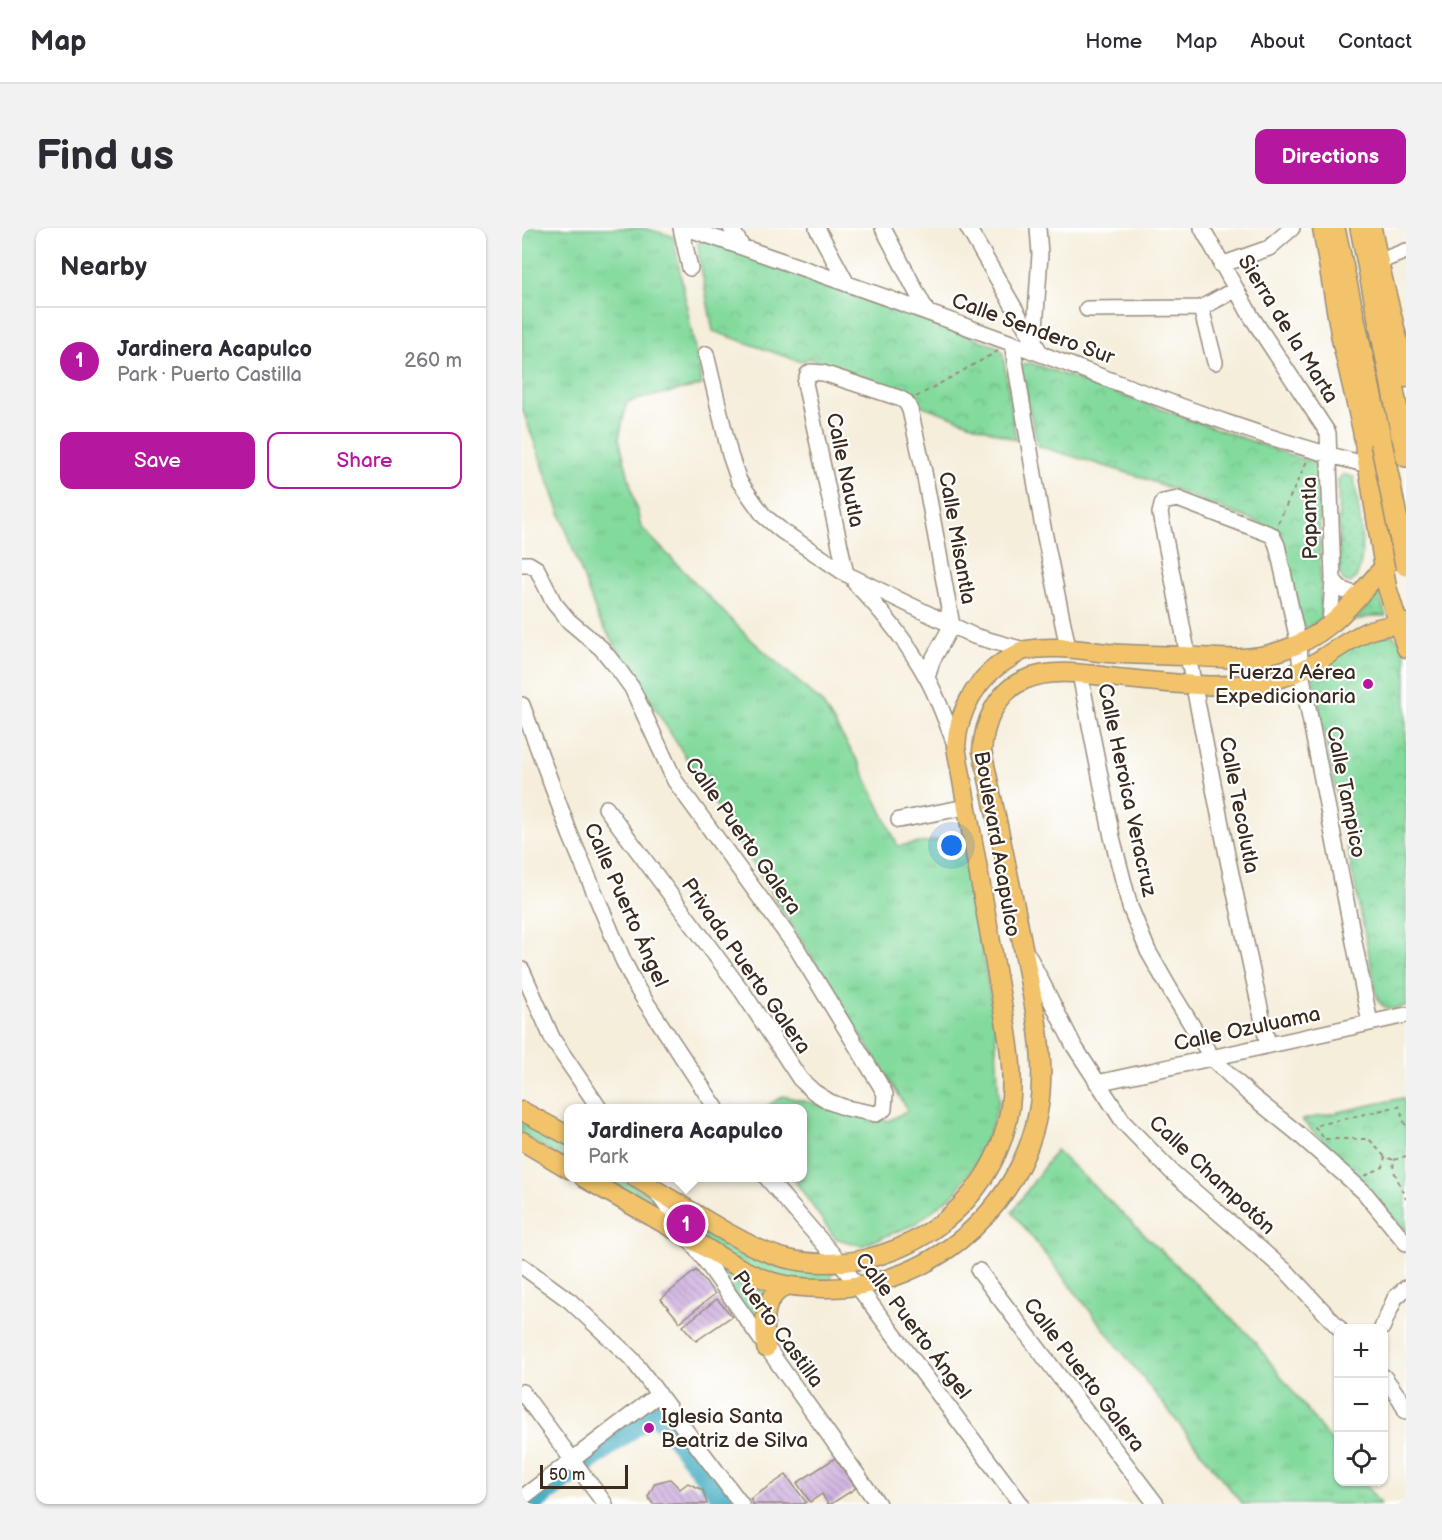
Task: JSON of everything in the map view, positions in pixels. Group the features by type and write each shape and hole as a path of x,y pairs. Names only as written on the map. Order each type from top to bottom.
{"highway":[{"path":"1334,228 1405,552"},
{"path":"1360,228 1406,456"}],"main road":[{"path":"1322,228 1375,503 1389,600 1403,624 1406,648"},
{"path":"1372,228 1378,262 1404,355 1406,378"},
{"path":"1363,592 1371,559 1364,500 1369,472"},
{"path":"1375,503 1391,511 1406,514"},
{"name":"Boulevard Acapulco","path":"840,1264 872,1259 917,1241 946,1221 980,1183 989,1169 1001,1141 1010,1109 1012,1084 1010,1052 956,747 957,730 965,709 986,676 1005,660 1024,650 1068,648 1126,655 1239,660 1260,657 1299,645 1330,625 1344,613 1385,567 1405,552"},
{"name":"Boulevard Acapulco","path":"857,1287 888,1279 926,1263 967,1234 995,1205 1018,1173 1037,1121 1041,1082 1036,1016 982,751 986,723 1004,693 1023,680 1056,673 1195,684 1257,683 1301,672 1368,631 1403,624"},
{"path":"965,709 997,702"},
{"path":"522,1111 564,1133"},
{"path":"549,1125 529,1146 564,1166"},
{"path":"591,1182 743,1269 771,1282 786,1286 857,1287"},
{"path":"650,1183 681,1207 767,1253 799,1261 840,1264"},
{"path":"766,1348 766,1306 772,1295 786,1286"}],"street":[{"name":"Calle Sendero Sur","path":"683,228 1012,343 1037,349 1225,422 1330,456 1369,472"},
{"path":"683,228 690,268"},
{"path":"731,228 742,247"},
{"path":"817,228 847,284"},
{"path":"883,228 927,312"},
{"path":"968,228 1037,349"},
{"path":"1037,349 1040,254 1038,228"},
{"name":"Sierra de la Marta","path":"1202,228 1251,315 1328,433 1330,456"},
{"path":"1221,265 1269,248 1292,228"},
{"path":"1378,262 1406,251"},
{"path":"1087,309 1201,308 1236,290"},
{"path":"1201,308 1215,362"},
{"path":"1012,343 1042,522 1068,648"},
{"path":"706,354 730,455 740,481 764,516 782,531 846,574 974,636 1024,650"},
{"name":"Calle Nautla","path":"846,574 805,383 808,374 823,373 906,402"},
{"name":"Calle Misantla","path":"906,402 910,410 924,472 951,625 932,661 927,678"},
{"name":"Papantla","path":"1330,456 1333,579 1330,625"},
{"name":"Calle Tecolutla","path":"1268,1045 1228,860 1195,684 1186,656 1160,513 1163,502 1178,499 1272,535"},
{"name":"Calle Tampico","path":"1272,535 1280,558 1299,645 1301,672 1370,1023"},
{"name":"Calle Puerto Galera","path":"524,564 537,569 554,603 569,621 601,648 632,688 675,781 796,947 879,1083 885,1094 885,1103 884,1109 876,1114"},
{"path":"846,574 882,612 927,678 940,704 956,747"},
{"name":"Papantla","path":"1333,579 1348,593 1363,592"},
{"name":"Calle Heroica Veracruz","path":"1080,674 1112,837 1130,907 1148,951 1212,1058 1248,1093 1304,1138 1364,1192 1406,1243"},
{"path":"940,704 954,710 965,709"},
{"name":"Calle Puerto Ángel","path":"522,705 570,834 623,960 638,990 713,1104"},
{"path":"898,820 966,807"},
{"name":"Privada Puerto Galera","path":"606,808 742,991 800,1079 830,1102 853,1110 876,1114"},
{"name":"Calle Champotón","path":"1023,945 1074,1046 1125,1123 1172,1172 1289,1274 1334,1324"},
{"path":"522,970 553,1040 596,1104"},
{"name":"Calle Ozuluama","path":"1097,1083 1406,1015"},
{"name":"Calle Puerto Ángel","path":"770,1182 840,1264 1021,1504"},
{"name":"Puerto Castilla","path":"650,1183 878,1504"},
{"path":"522,1266 562,1295 602,1329 632,1359 741,1504"},
{"name":"Calle Puerto Galera","path":"979,1271 1156,1504"},
{"path":"1384,1324 1395,1298 1406,1288"},
{"path":"1384,1378 1404,1405"},
{"path":"522,1392 604,1504"},
{"path":"522,1498 578,1468 659,1394"}],"path":[{"path":"906,402 1012,343"},
{"path":"1272,535 1312,450"},
{"path":"1406,1127 1399,1106 1314,1126 1325,1139 1369,1139 1385,1157 1395,1160 1406,1156"},
{"path":"1360,1179 1383,1167 1385,1157"},
{"path":"1395,1160 1393,1169 1406,1199"}],"green space":[{"path":"522,228 644,228 673,236 702,385 627,402 619,438 641,527 746,635 822,703 859,763 898,846 961,837 995,1022 999,1103 983,1152 955,1193 915,1224 862,1246 835,1238 796,1182 807,1182 807,1104 770,1104 783,1096 889,1121 908,1110 598,618 522,408"},
{"path":"704,239 999,347 1003,354 1016,440 917,404 910,394 809,358 801,362 713,331 699,257 698,243"},
{"path":"1031,363 1319,465 1321,620 1308,628 1302,626 1280,531 1141,477 1038,446 1020,370 1024,364"},
{"path":"1343,474 1354,477 1360,517 1362,550 1360,565 1357,576 1350,583 1344,581 1340,574 1338,480"},
{"path":"1379,594 1386,616 1373,616 1354,621"},
{"path":"1371,632 1385,633 1399,640 1406,659 1406,1006 1394,1009 1387,1008 1378,1000 1313,677 1314,671"},
{"path":"1403,1098 1406,1108 1406,1231 1302,1120"},
{"path":"522,1119 564,1144 564,1159 522,1135"},
{"path":"1056,1150 1250,1336 1334,1445 1334,1486 1366,1486 1381,1504 1242,1504 1012,1212"},
{"path":"602,1182 627,1182 743,1250 778,1266 798,1270 832,1271 831,1283 786,1282 755,1326 692,1235"}],"building":[{"path":"696,1270 715,1294 680,1322 661,1299"},
{"path":"717,1299 732,1316 696,1341 683,1326"},
{"path":"835,1458 856,1488 831,1504 828,1504 822,1494 810,1502 797,1483"},
{"path":"786,1475 806,1502 803,1504 753,1504 750,1499"},
{"path":"670,1479 680,1489 688,1483 703,1490 707,1504 653,1504 648,1497 655,1483"}],"waterway":[{"path":"531,1504 655,1411 727,1504"}],"place":[{"name":"Fuerza Aérea Expedicionaria","path":"1368,684"},
{"name":"Jardinera Acapulco","path":"686,1224"},
{"name":"Iglesia Santa Beatriz de Silva","path":"649,1428"}]}
